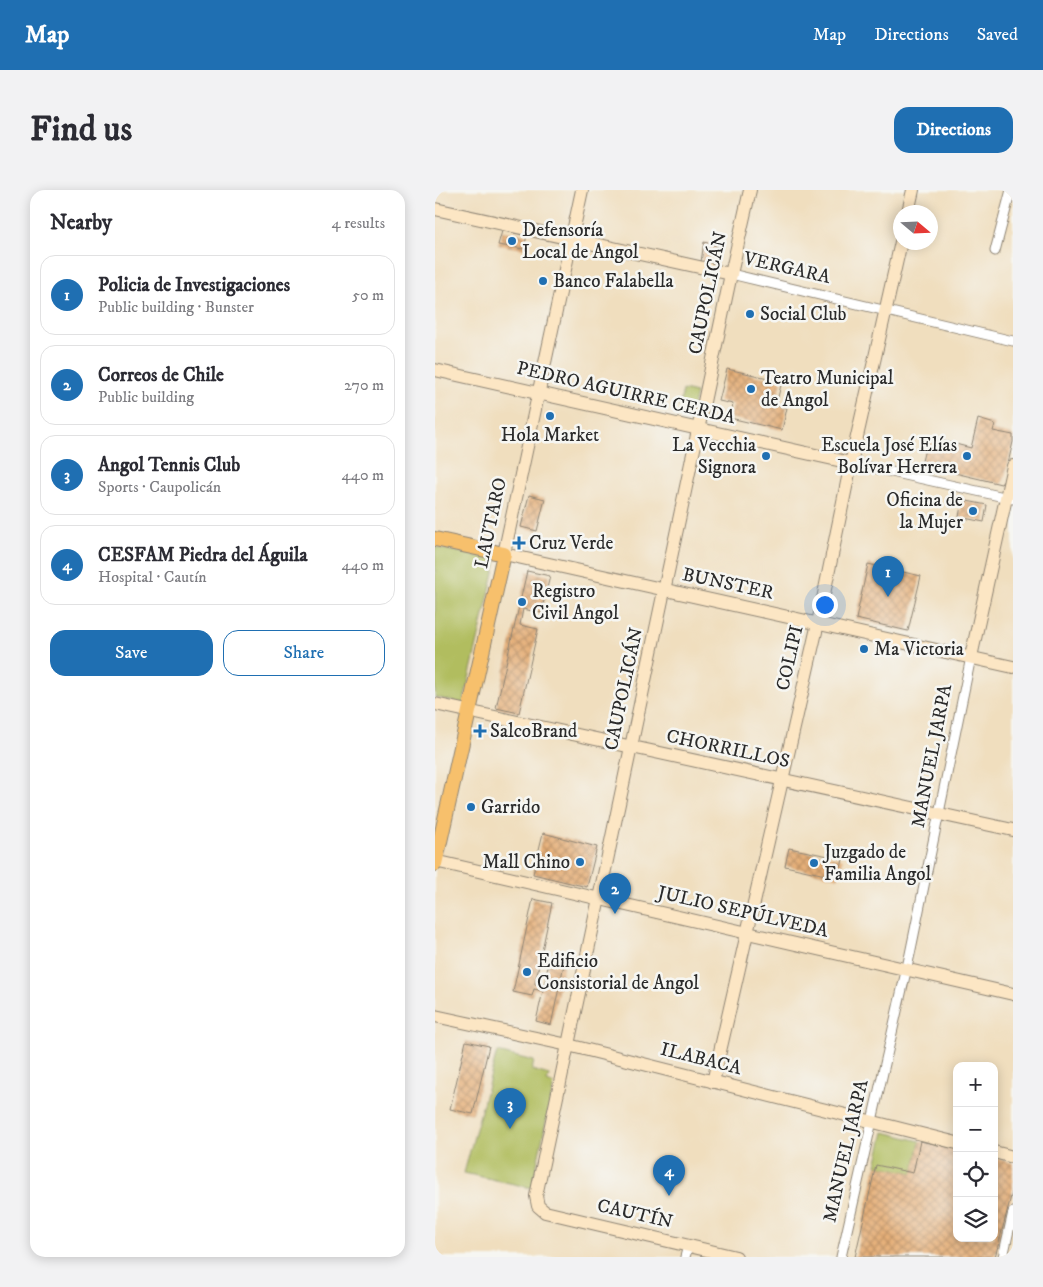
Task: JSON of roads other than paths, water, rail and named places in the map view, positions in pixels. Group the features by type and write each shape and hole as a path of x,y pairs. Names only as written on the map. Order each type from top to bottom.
{"main road":[{"name":"LAUTARO","path":"435,862 504,554 582,190"},
{"name":"CAUPOLICÁN","path":"536,1196 750,190"},
{"path":"910,205 913,190"},
{"name":"VERGARA","path":"435,209 731,274"},
{"name":"COLIPI","path":"713,1082 818,622 851,463 899,250"},
{"name":"PEDRO AGUIRRE CERDA","path":"435,370 851,463"},
{"name":"MANUEL JARPA","path":"971,657 1009,499 1013,466"},
{"name":"BUNSTER","path":"435,539 818,622 1013,667"},
{"name":"CHORRILLOS","path":"435,704 1013,830"},
{"name":"JULIO SEPÚLVEDA","path":"435,862 1013,994"},
{"name":"ILABACA","path":"435,1016 567,1045 953,1141"},
{"path":"998,1153 1013,1157"},
{"name":"CAUTÍN","path":"536,1196 538,1206 545,1212 687,1251 736,1257"}],"street":[{"path":"995,251 1011,190"},
{"name":"VERGARA","path":"731,274 1013,341"},
{"name":"PEDRO AGUIRRE CERDA","path":"851,463 1009,499"},
{"name":"MANUEL JARPA","path":"841,1257 907,970 971,657"},
{"path":"1003,1257 1013,1212"}],"place":[{"name":"Defensoría Local de Angol","path":"512,241"},
{"name":"Banco Falabella","path":"543,281"},
{"name":"Social Club","path":"750,314"},
{"name":"Teatro Municipal de Angol","path":"751,389"},
{"name":"Hola Market","path":"550,416"},
{"name":"La Vecchia Signora","path":"766,456"},
{"name":"Escuela José Elías Bolívar Herrera","path":"967,456"},
{"name":"Oficina de la Mujer","path":"973,511"},
{"name":"Cruz Verde","path":"519,543"},
{"name":"Policia de Investigaciones","path":"888,597"},
{"name":"Registro Civil Angol","path":"522,602"},
{"name":"Ma Victoria","path":"864,649"},
{"name":"SalcoBrand","path":"480,731"},
{"name":"Garrido","path":"471,807"},
{"name":"Mall Chino","path":"580,862"},
{"name":"Juzgado de Familia Angol","path":"814,863"},
{"name":"Correos de Chile","path":"615,914"},
{"name":"Edificio Consistorial de Angol","path":"527,972"},
{"name":"Angol Tennis Club","path":"510,1129"},
{"name":"CESFAM Piedra del Águila","path":"669,1196"}]}
